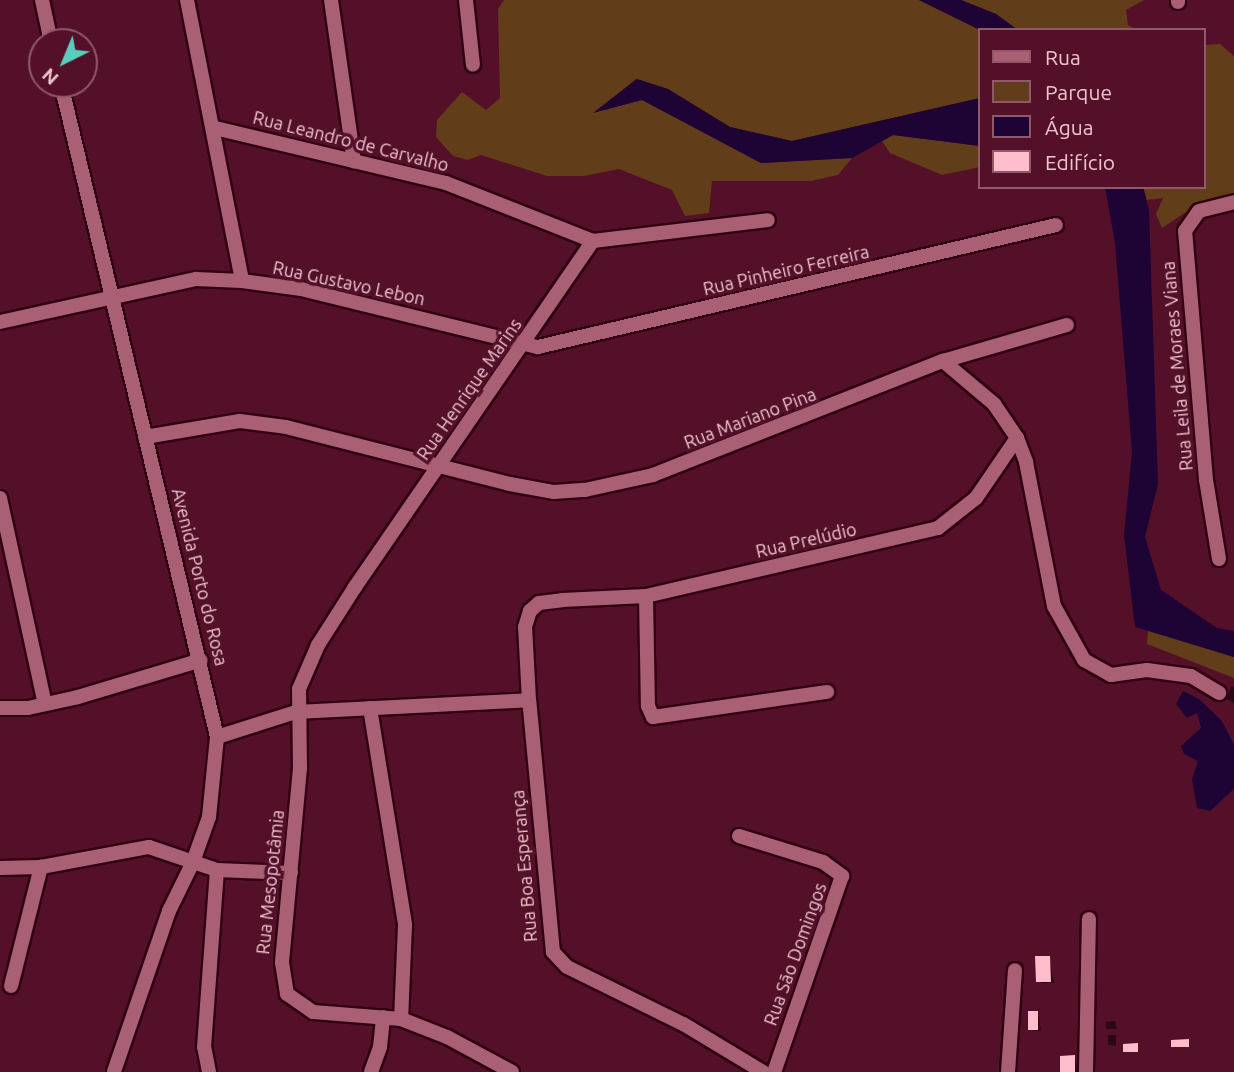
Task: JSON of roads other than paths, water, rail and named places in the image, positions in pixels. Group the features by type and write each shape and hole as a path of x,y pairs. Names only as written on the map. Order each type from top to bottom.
{"street":[{"path":"42,0 48,28"},
{"path":"187,0 215,128 242,281"},
{"path":"331,0 354,161"},
{"path":"466,0 474,65"},
{"name":"Avenida Porto do Rosa","path":"64,98 108,295 201,660 217,737 214,790 194,862 169,911 114,1072"},
{"name":"Rua Leandro de Carvalho","path":"215,128 446,183 593,241"},
{"name":"Rua Leila de Moraes Viana","path":"1219,559 1206,480 1185,231 1199,211 1234,202"},
{"path":"593,241 768,220"},
{"name":"Rua Pinheiro Ferreira","path":"524,344 553,345 1056,225"},
{"name":"Rua Henrique Marins","path":"296,712 304,672 317,645 593,241"},
{"name":"Rua Gustavo Lebon","path":"0,323 108,295 196,279 242,281 301,289 524,344"},
{"name":"Rua Mariano Pina","path":"145,437 240,421 286,427 554,492 618,485 692,461 943,361 1067,325"},
{"path":"943,361 994,404 1017,438 1027,461 1054,606 1084,660 1111,675 1147,670 1192,676 1219,693"},
{"name":"Rua Prelúdio","path":"562,600 646,596 938,528 976,498 1017,438"},
{"path":"0,498 46,704"},
{"path":"646,596 648,706 653,717 827,692"},
{"name":"Rua Boa Esperança","path":"562,600 539,603 528,617 529,700 548,923 556,958 694,1030 764,1072"},
{"path":"0,708 46,704 201,660"},
{"path":"217,737 296,712 529,700"},
{"path":"370,708 405,925 401,1019"},
{"name":"Rua Mesopotâmia","path":"296,712 300,768 282,962 287,994 313,1012 401,1019 447,1037 512,1072"},
{"name":"Rua São Domingos","path":"739,836 823,862 842,876 774,1072"},
{"path":"0,868 41,867 149,847 217,870 291,873"},
{"path":"11,986 41,867"},
{"path":"209,1072 204,1046 217,870"},
{"path":"1086,1072 1089,919"},
{"path":"1008,1072 1015,970"},
{"path":"370,1072 380,1047 383,1017"}],"water":[{"path":"919,0 961,0 996,14 1015,28 978,29"},
{"path":"637,79 668,89 730,127 792,141 978,98 978,146 893,135 852,158 761,163 642,100 593,113"},
{"path":"1105,189 1144,189 1149,210 1158,484 1145,537 1161,590 1217,628 1234,631 1234,657 1135,627 1124,535 1132,452 1115,243"},
{"path":"1183,691 1199,699 1222,721 1234,745 1234,789 1210,811 1197,808 1192,779 1198,761 1184,754 1181,746 1201,728 1197,713 1187,718 1176,704"}]}
